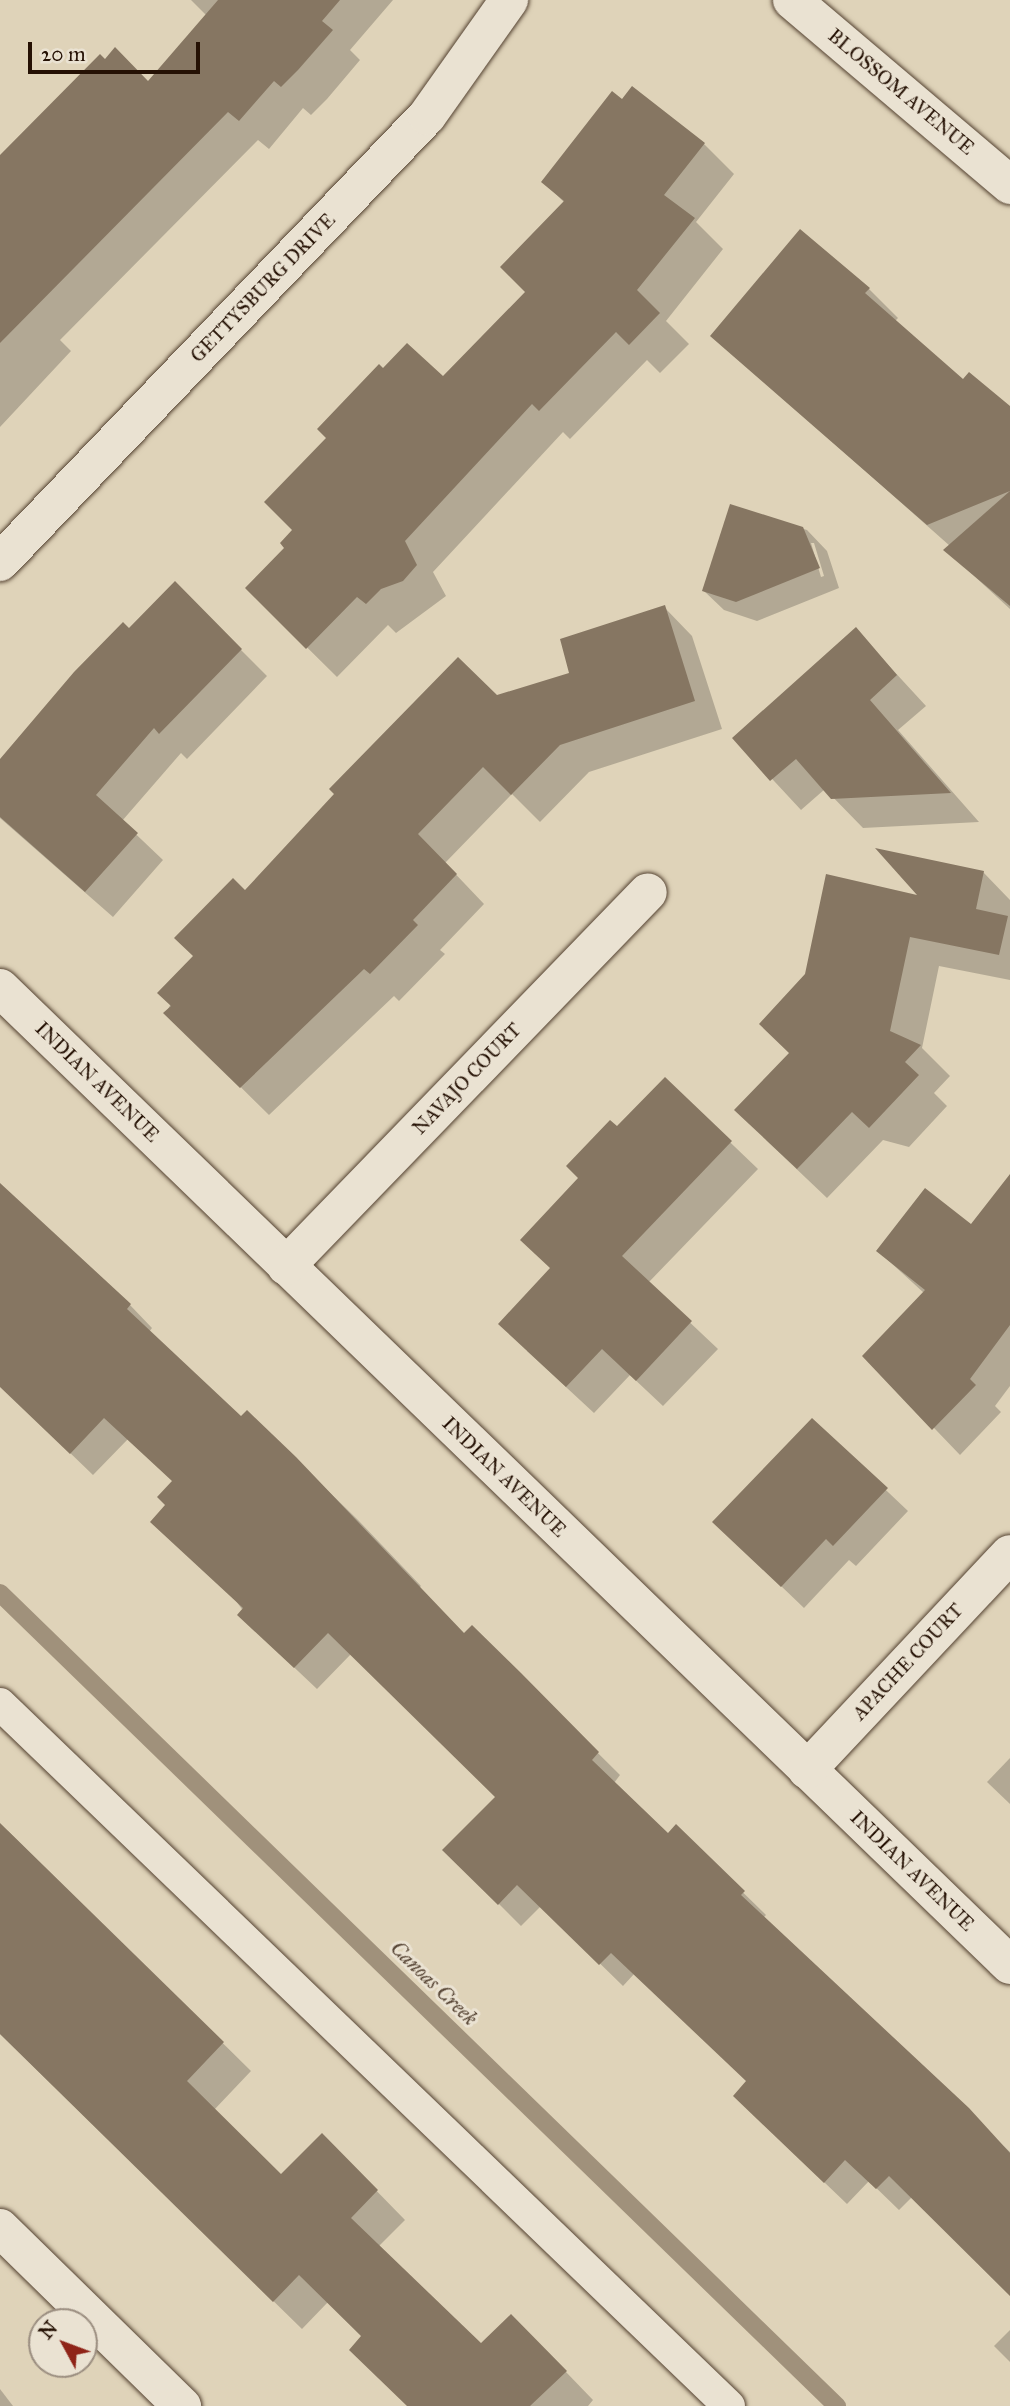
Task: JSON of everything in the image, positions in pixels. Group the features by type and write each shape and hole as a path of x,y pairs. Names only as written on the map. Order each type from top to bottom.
{"street":[{"name":"GETTYSBURG DRIVE","path":"0,562 427,116 509,0"},
{"name":"BLOSSOM AVENUE","path":"792,0 1010,184"},
{"name":"NAVAJO COURT","path":"286,1266 649,892"},
{"name":"INDIAN AVENUE","path":"0,988 1010,1965"},
{"name":"APACHE COURT","path":"807,1770 1010,1554"},
{"path":"0,2228 182,2406"}],"lane":[{"path":"0,1704 729,2406"}],"building":[{"path":"218,0 340,0 322,21 333,30 298,70 281,87 274,81 239,121 228,112 0,343 0,155 100,54 105,59 115,47 148,81"},
{"path":"632,86 705,143 664,195 695,218 637,290 660,313 629,345 616,332 539,411 532,404 405,541 417,565 403,581 381,589 366,604 357,597 306,649 245,588 284,548 280,543 292,530 264,502 326,438 317,429 379,364 383,368 407,343 443,376 525,292 500,267 564,201 541,182 612,91 622,99"},
{"path":"800,229 870,288 865,293 963,379 969,372 1010,406 1010,491 927,525 710,336"},
{"path":"1010,491 1010,606 943,550"},
{"path":"730,504 803,527 820,568 736,602 702,591"},
{"path":"175,581 242,649 159,734 154,728 96,795 138,833 85,892 0,817 0,759 74,672 123,622 129,628"},
{"path":"665,605 695,701 560,745 511,795 483,767 418,834 457,874 413,920 418,925 370,974 364,969 240,1088 163,1013 171,1006 157,993 193,956 174,938 233,878 245,890 334,794 329,789 458,657 497,695 569,673 560,639"},
{"path":"856,627 897,675 870,700 951,793 831,799 796,759 770,781 732,738"},
{"path":"875,848 984,871 976,909 1008,916 999,955 910,937 890,1031 921,1045 905,1062 919,1075 869,1128 852,1112 797,1169 734,1110 789,1053 759,1024 805,974 826,874 917,895"},
{"path":"665,1077 732,1141 622,1256 692,1321 636,1381 602,1349 566,1387 498,1324 550,1268 520,1240 578,1178 566,1166 610,1120 617,1126"},
{"path":"1010,1174 1010,1325 970,1379 976,1385 932,1430 862,1356 925,1290 876,1251 925,1188 971,1224"},
{"path":"0,1183 131,1304 127,1309 241,1416 247,1410 296,1457 464,1633 472,1625 599,1752 592,1760 668,1833 676,1824 745,1891 741,1895 969,2108 1010,2153 1010,2296 889,2176 876,2189 845,2160 824,2183 733,2096 746,2081 611,1953 599,1965 517,1885 498,1905 442,1850 495,1797 328,1633 294,1668 237,1615 243,1608 150,1522 165,1505 157,1497 172,1481 104,1418 70,1454 0,1387"},
{"path":"812,1418 888,1488 833,1546 826,1539 781,1587 712,1522"},
{"path":"0,1823 224,2042 187,2081 281,2174 322,2133 378,2190 351,2218 481,2343 511,2314 567,2371 530,2406 407,2406 349,2350 361,2336 299,2275 273,2302 0,2034"}],"waterway":[{"name":"Canoas Creek","path":"0,1593 837,2406"}]}
